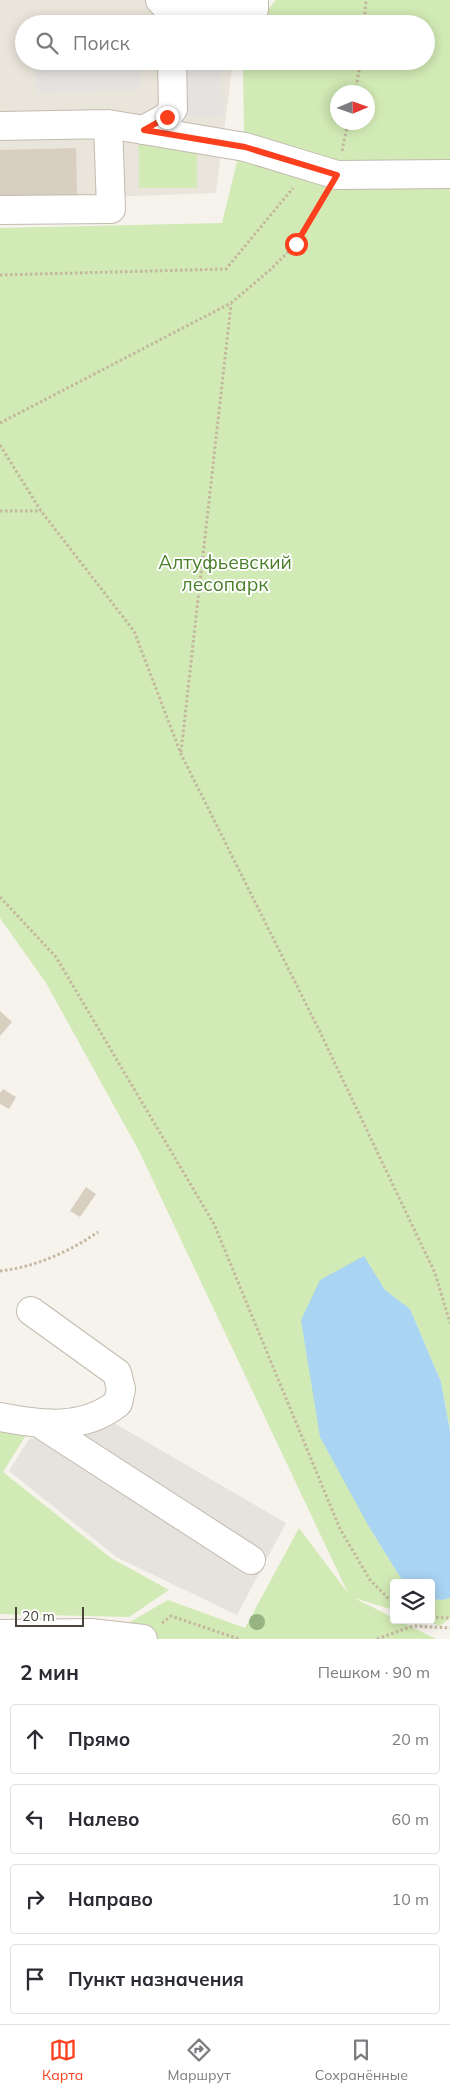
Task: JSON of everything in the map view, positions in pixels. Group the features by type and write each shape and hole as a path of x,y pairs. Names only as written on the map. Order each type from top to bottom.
{"street":[{"path":"167,12 254,9 254,0"},
{"path":"144,130 167,117 173,109 172,70"},
{"path":"0,210 111,209 108,124"},
{"path":"0,126 108,124 245,147 337,175 450,174"},
{"path":"0,1417 42,1425 81,1421 96,1417 118,1403 121,1389 117,1373 30,1312"},
{"path":"42,1425 251,1560"},
{"path":"0,1634 91,1633 142,1639"}],"path":[{"path":"365,15 366,0"},
{"path":"356,85 359,70"},
{"path":"0,275 226,270 310,167"},
{"path":"0,423 231,303 270,270 296,244 337,175"},
{"path":"181,754 231,303"},
{"path":"0,445 41,511 134,631 181,754 320,1032 431,1264 450,1323"},
{"path":"0,511 41,511"},
{"path":"0,897 56,957 214,1224 340,1529 370,1580 390,1600"},
{"path":"0,1271 22,1269 78,1245 98,1232"},
{"path":"142,1639 171,1616 239,1639"},
{"path":"435,1617 450,1618"},
{"path":"377,1639 413,1626 450,1628"}],"shaded area":[{"path":"0,0 267,0 254,15 15,15 15,70 232,70 216,193 0,201"},
{"path":"35,70 141,70 141,90 36,93"},
{"path":"185,70 222,70 223,116 186,117"},
{"path":"116,1424 286,1523 237,1615 118,1558 9,1471 29,1439"}],"green space":[{"name":"Алтуфьевский лесопарк","path":"276,0 450,0 450,1431 441,1382 410,1309 385,1290 364,1257 368,1525 402,1579 390,1579 390,1609 354,1598 390,1616 390,1624 406,1624 436,1639 148,1639 128,1623 168,1600 245,1628 299,1528 348,1593 139,1151 46,983 0,918 0,228 222,223 244,133 243,70 435,70 435,15 264,15"},
{"path":"139,145 197,145 197,188 139,188"},
{"path":"0,1426 26,1435 3,1472 111,1558 169,1590 129,1617 0,1614"},
{"path":"450,1598 450,1618 440,1626 435,1624 435,1599"}],"water":[{"path":"364,1256 385,1290 410,1309 441,1382 450,1431 450,1598 435,1599 435,1579 402,1579 400,1577 368,1525 320,1437 301,1320 320,1280"}],"building":[{"path":"76,148 77,195 0,197 0,150"},
{"path":"0,1011 12,1022 0,1036"},
{"path":"3,1089 16,1097 9,1109 0,1104 0,1093"},
{"path":"86,1187 96,1194 80,1217 70,1211"}],"route":[{"path":"167,117 144,130 245,147 337,175 296,244"}]}
